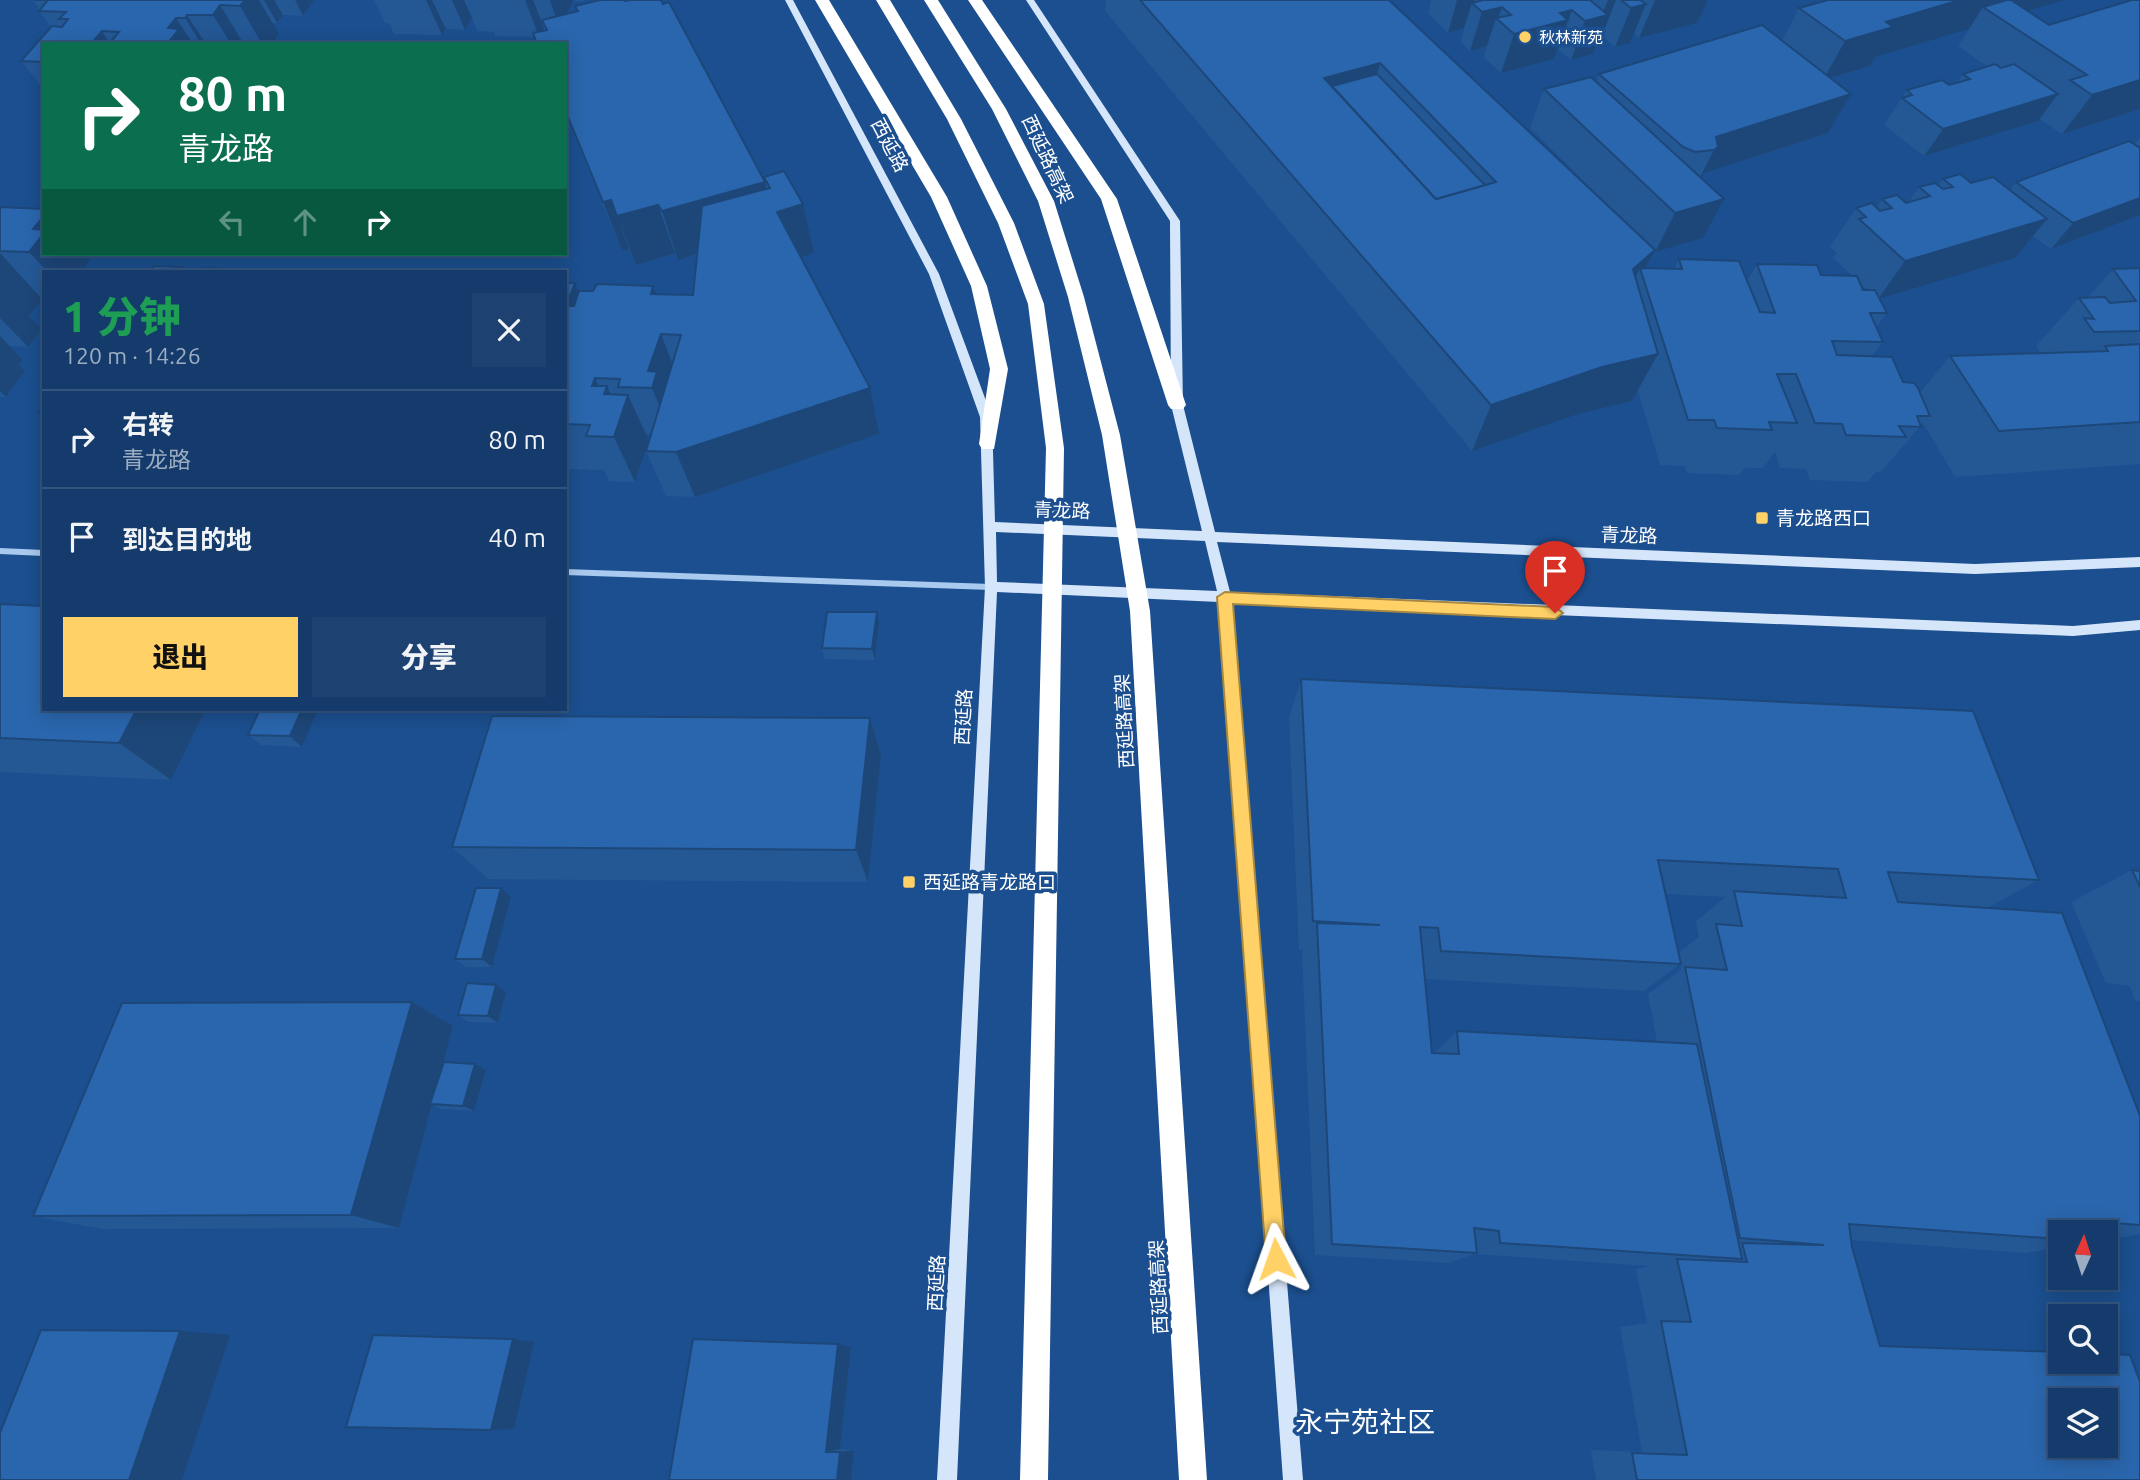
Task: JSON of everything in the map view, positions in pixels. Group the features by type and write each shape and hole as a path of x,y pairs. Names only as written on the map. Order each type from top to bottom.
{"highway":[{"path":"822,0 939,197 979,286 999,369 988,444"},
{"path":"883,0 954,119 1006,223 1036,304 1055,448 1034,1480"},
{"name":"西延路高架","path":"931,0 999,109 1046,201 1076,297 1111,435 1140,611 1193,1480"},
{"path":"975,0 1109,199 1177,405"}],"main road":[{"name":"西延路","path":"789,0 934,274 986,417 991,587 947,1480"},
{"path":"1030,0 1175,221 1177,405 1225,597 1293,1480"},
{"name":"青龙路","path":"990,527 1975,569 2140,562"},
{"path":"991,587 1623,616 2073,631 2140,625"}],"street":[{"path":"0,551 42,553"},
{"path":"567,572 991,587"}],"building":[{"path":"48,0 245,0 240,6 220,5 213,15 187,15 185,18 176,18 168,28 179,29 169,42 111,42 119,32 102,31 93,42 42,42 42,62 21,61 52,26 62,27 68,19 59,19 66,12 39,11"},
{"path":"600,0 661,0 663,4 669,2 765,182 662,211 658,205 617,216 611,200 603,202 567,115 567,42 536,42 533,33 547,30 542,20 578,11 575,6"},
{"path":"1140,0 1389,0 1655,250 1633,269 1658,354 1602,367 1491,405","holes":["1380,63 1496,182 1436,199 1324,78"]},
{"path":"1483,0 1590,0 1608,15 1585,21 1572,10 1560,13 1568,20 1514,34 1496,18 1511,15 1502,7 1482,12 1472,3"},
{"path":"1621,0 1640,0 1646,4 1631,8"},
{"path":"1828,0 1960,0 1886,22 1893,27 1845,41 1799,8"},
{"path":"2007,0 2049,25 2132,0 2140,0 2140,80 2092,95 2070,80 2087,75 1983,7"},
{"path":"1762,25 1851,94 1716,137 1718,147 1714,150 1695,152 1683,147 1599,74"},
{"path":"1995,64 2001,68 2014,64 2058,94 1943,129 1902,98 1912,95 1907,90 1942,80 1949,85 1970,79 1963,74"},
{"path":"1377,74 1485,185 1436,199 1332,86"},
{"path":"1591,77 1724,199 1675,213 1544,89"},
{"path":"2129,141 2140,148 2140,198 2073,223 2016,182"},
{"path":"784,171 803,204 777,212 870,388 676,452 646,451 681,335 661,334 648,371 657,372 652,388 618,387 620,379 595,378 592,386 607,386 604,394 628,395 614,437 586,436 590,425 567,424 567,306 574,306 579,291 593,291 597,284 653,286 651,294 693,295 702,206 770,188 764,177"},
{"path":"1960,174 1971,183 1993,177 2047,219 1905,261 1859,219 1866,217 1856,208 1872,203 1880,211 1892,208 1882,199 1897,195 1906,203 1930,196 1919,187 1935,183 1943,189 1953,187 1943,179"},
{"path":"0,207 42,209 42,218 33,229 42,230 42,236 29,252 0,251"},
{"path":"1679,259 1739,261 1760,312 1775,313 1757,264 1817,265 1821,275 1857,276 1863,290 1875,290 1887,313 1870,313 1883,342 1832,341 1837,355 1892,357 1903,382 1914,383 1918,388 1930,416 1917,416 1921,427 1899,426 1906,437 1846,435 1842,424 1815,423 1796,374 1777,374 1797,423 1769,422 1772,430 1717,428 1714,420 1688,420 1640,268 1682,269"},
{"path":"154,266 182,267 180,270 151,270"},
{"path":"204,268 262,270 203,270"},
{"path":"2140,268 2140,331 2094,332 2084,318 2094,319 2079,298 2105,297 2110,303 2136,301 2113,269"},
{"path":"567,283 575,283 567,303"},
{"path":"2140,344 2140,422 1999,431 1950,356 2108,351 2105,346"},
{"path":"0,604 42,606 42,711 136,711 119,743 0,738"},
{"path":"827,612 877,612 872,649 822,648"},
{"path":"1301,679 1973,711 2039,880 1888,872 1898,902 2062,913 2140,1116 2140,1225 2118,1223 2118,1220 2048,1220 2048,1238 1849,1224 1852,1247 1880,1346 2048,1352 2048,1374 2118,1374 2118,1355 2130,1355 2140,1382 2140,1480 1637,1480 1632,1453 1687,1455 1661,1321 1691,1322 1677,1259 1747,1262 1742,1243 1824,1245 1740,1238 1685,967 1727,970 1716,924 1742,926 1734,891 1846,898 1838,869 1658,860 1681,964 1441,951 1438,928 1420,927 1432,1053 1459,1054 1457,1031 1697,1044 1742,1259 1500,1243 1499,1231 1474,1228 1477,1253 1332,1244 1317,923 1380,925 1313,921"},
{"path":"259,711 301,711 290,736 248,735"},
{"path":"492,716 870,718 856,850 452,847"},
{"path":"2132,870 2140,871 2140,887"},
{"path":"476,888 501,888 482,959 455,959"},
{"path":"467,983 496,985 488,1016 458,1015"},
{"path":"412,1002 351,1215 33,1216 122,1003"},
{"path":"444,1062 475,1064 463,1106 430,1104"},
{"path":"41,1330 180,1331 129,1480 0,1480 0,1433"},
{"path":"373,1335 513,1339 491,1430 346,1427"},
{"path":"693,1339 838,1344 826,1452 840,1452 837,1480 669,1480"}],"place":[{"name":"秋林新苑","path":"1525,37"},
{"name":"青龙路西口","path":"1762,518"},
{"name":"西延路青龙路口","path":"909,882"}],"district":[{"name":"永宁苑社区","path":"1365,1421"}],"route":[{"path":"1276,1259 1225,597 1555,613"}]}
